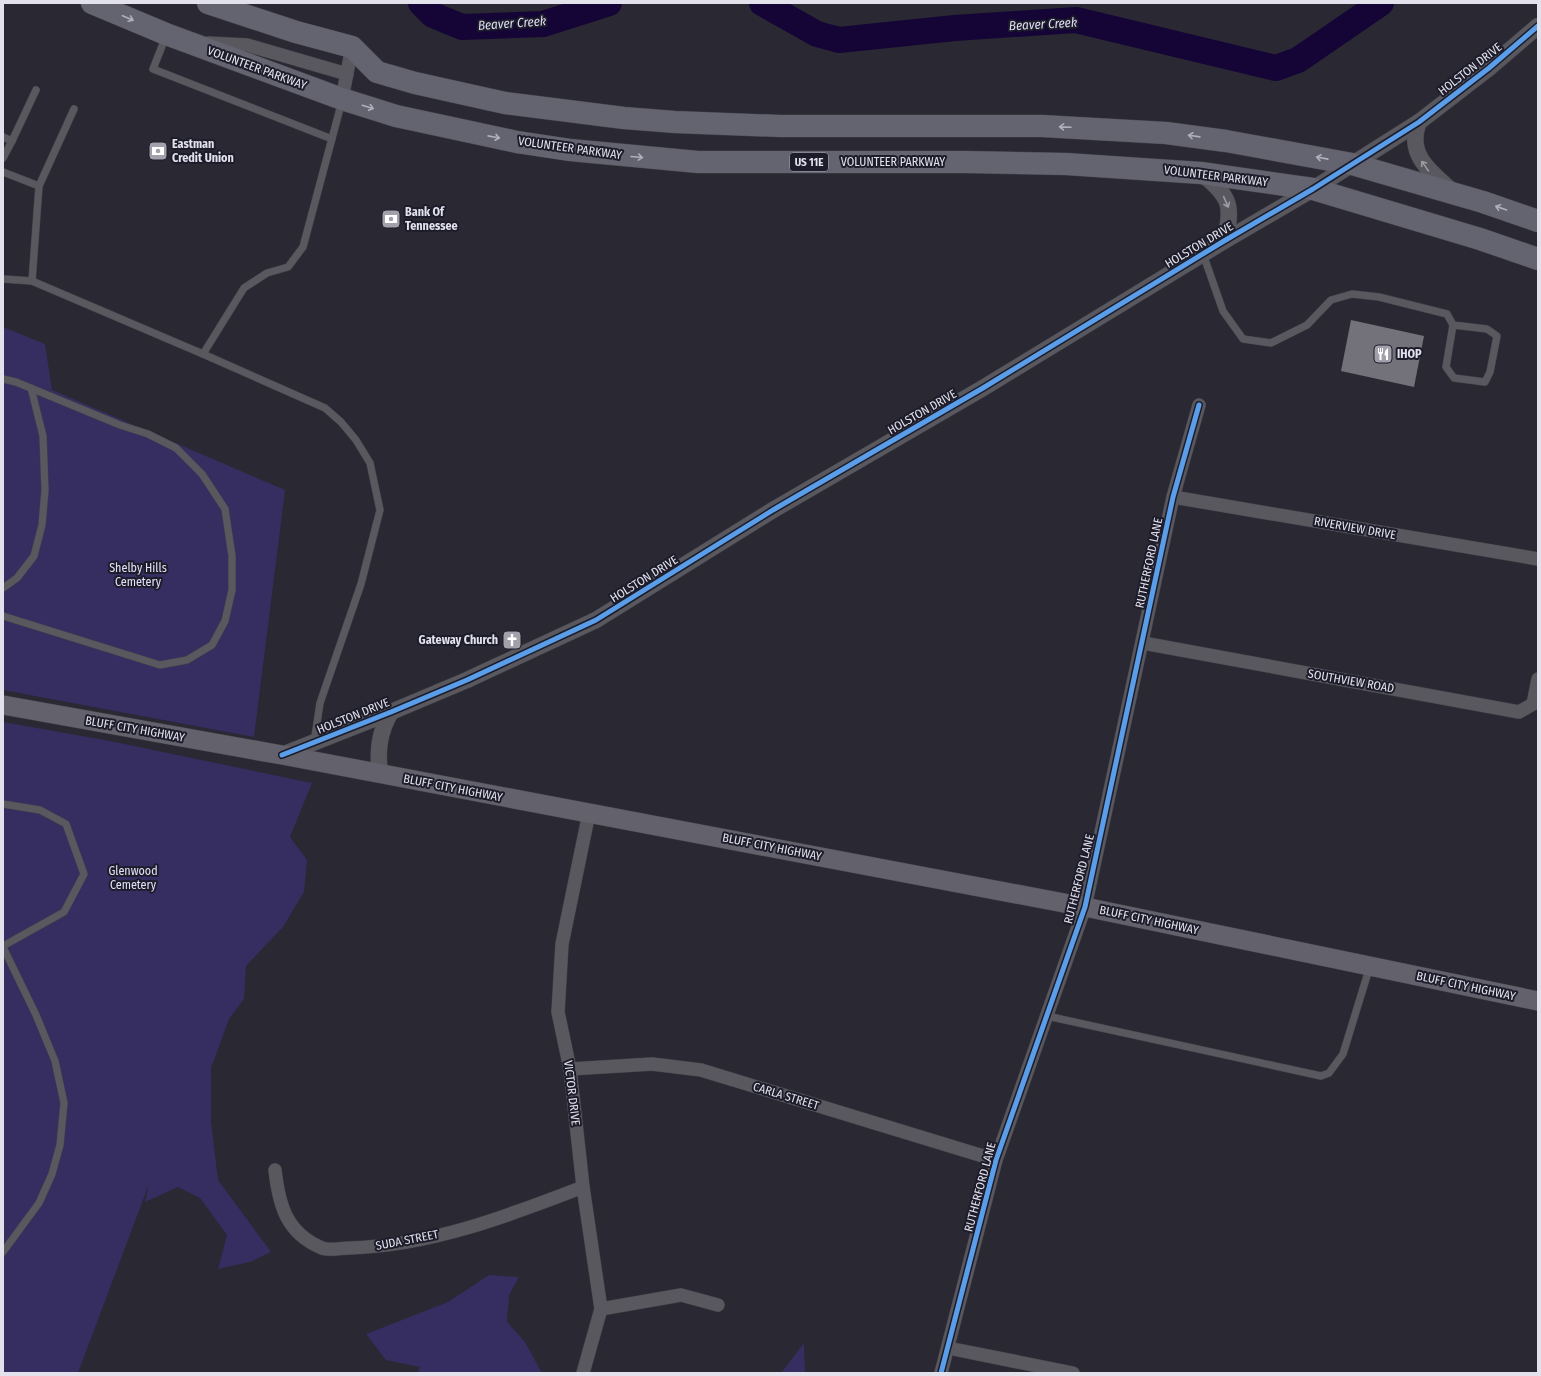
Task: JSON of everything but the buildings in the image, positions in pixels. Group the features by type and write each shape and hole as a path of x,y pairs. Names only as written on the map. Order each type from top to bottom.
{"highway":[{"name":"VOLUNTEER PARKWAY","path":"92,3 166,34 342,99 396,116 517,142 570,150 698,162 964,162 1066,164 1202,173 1313,189 1480,239 1538,259"},
{"path":"208,3 296,32 352,47 376,72 415,84 505,103 610,117 682,123 780,126 1042,126 1102,128 1166,133 1226,141 1352,164 1453,193 1538,221"}],"main road":[{"name":"BLUFF CITY HIGHWAY","path":"3,705 282,755 1085,907 1538,1001"}],"street":[{"name":"HOLSTON DRIVE","path":"282,755 467,680 596,620 773,510 983,388 1224,241 1313,189 1419,122 1489,68 1538,26"},
{"path":"188,42 247,45 347,74"},
{"path":"342,99 352,47"},
{"path":"1419,122 1415,131 1418,154 1430,172 1453,193"},
{"path":"1202,173 1216,184 1228,204 1230,221 1224,241"},
{"name":"RUTHERFORD LANE","path":"941,1373 996,1160 1085,907 1173,497 1199,405"},
{"name":"RIVERVIEW DRIVE","path":"1173,497 1538,559"},
{"name":"SOUTHVIEW ROAD","path":"1143,642 1519,712 1533,704 1538,679"},
{"name":"HOLSTON DRIVE","path":"380,774 378,746 381,732 391,712"},
{"name":"VICTOR DRIVE","path":"583,1373 601,1309 583,1187 570,1069 558,1012 562,944 590,813"},
{"name":"CARLA STREET","path":"570,1069 652,1064 701,1070 996,1160"},
{"name":"SUDA STREET","path":"274,1170 278,1196 285,1216 302,1236 323,1249 364,1248 422,1239 512,1215 583,1187"},
{"path":"601,1309 681,1295 718,1305"},
{"path":"948,1348 1073,1373"}],"lane":[{"path":"166,34 153,70 332,138"},
{"path":"3,158 36,90"},
{"path":"203,354 244,288 267,273 288,267 303,247 342,99"},
{"path":"32,281 39,186 74,110"},
{"path":"3,137 12,141"},
{"path":"3,172 39,186"},
{"path":"1203,254 1223,311 1243,339 1270,343 1307,325 1331,300 1352,294 1379,297 1447,314 1453,325 1446,367 1454,378 1485,382 1490,372 1497,336 1487,329 1453,325"},
{"path":"3,279 32,281 325,408 341,422 356,440 370,463 380,510 361,584 320,703 314,743"},
{"path":"3,379 16,382 120,425 148,434 176,448 202,474 225,509 232,556 232,590 225,621 212,645 187,660 160,665 3,616"},
{"path":"3,588 17,578 34,556 42,525 45,490 44,436 31,388"},
{"path":"3,804 40,810 66,824 84,874 64,912 3,946 36,1015 55,1061 64,1103 60,1145 52,1174 39,1204 3,1252"},
{"path":"1047,1016 1321,1076 1329,1073 1343,1054 1370,966"}],"green space":[{"name":"Shelby Hills Cemetery","path":"3,327 45,344 52,390 285,490 254,737 3,690"},
{"name":"Glenwood Cemetery","path":"3,722 110,741 312,783 290,837 307,860 304,892 283,927 246,966 244,999 229,1019 211,1068 211,1121 218,1180 271,1252 250,1262 218,1269 227,1235 200,1198 178,1187 145,1202 149,1184 78,1373 3,1373"},
{"path":"489,1275 519,1277 509,1295 507,1322 525,1342 542,1373 418,1373 420,1367 386,1360 366,1334 448,1302"},
{"path":"804,1343 805,1373 781,1373"}],"waterway":[{"name":"Beaver Creek","path":"421,3 433,15 462,27 543,24 609,3"},
{"name":"Beaver Creek","path":"762,3 817,34 839,40 955,28 1076,20 1276,68 1298,60 1381,3"}],"cycle path":[{"path":"282,755 467,680 596,620 773,510 983,388 1224,241 1313,189 1419,122 1489,68 1538,26"},
{"path":"941,1373 996,1160 1085,907 1173,497 1199,405"}],"place":[{"name":"Eastman Credit Union","path":"158,151"},
{"name":"Bank Of Tennessee","path":"391,219"},
{"name":"IHOP","path":"1383,354"},
{"name":"Gateway Church","path":"512,640"}]}
